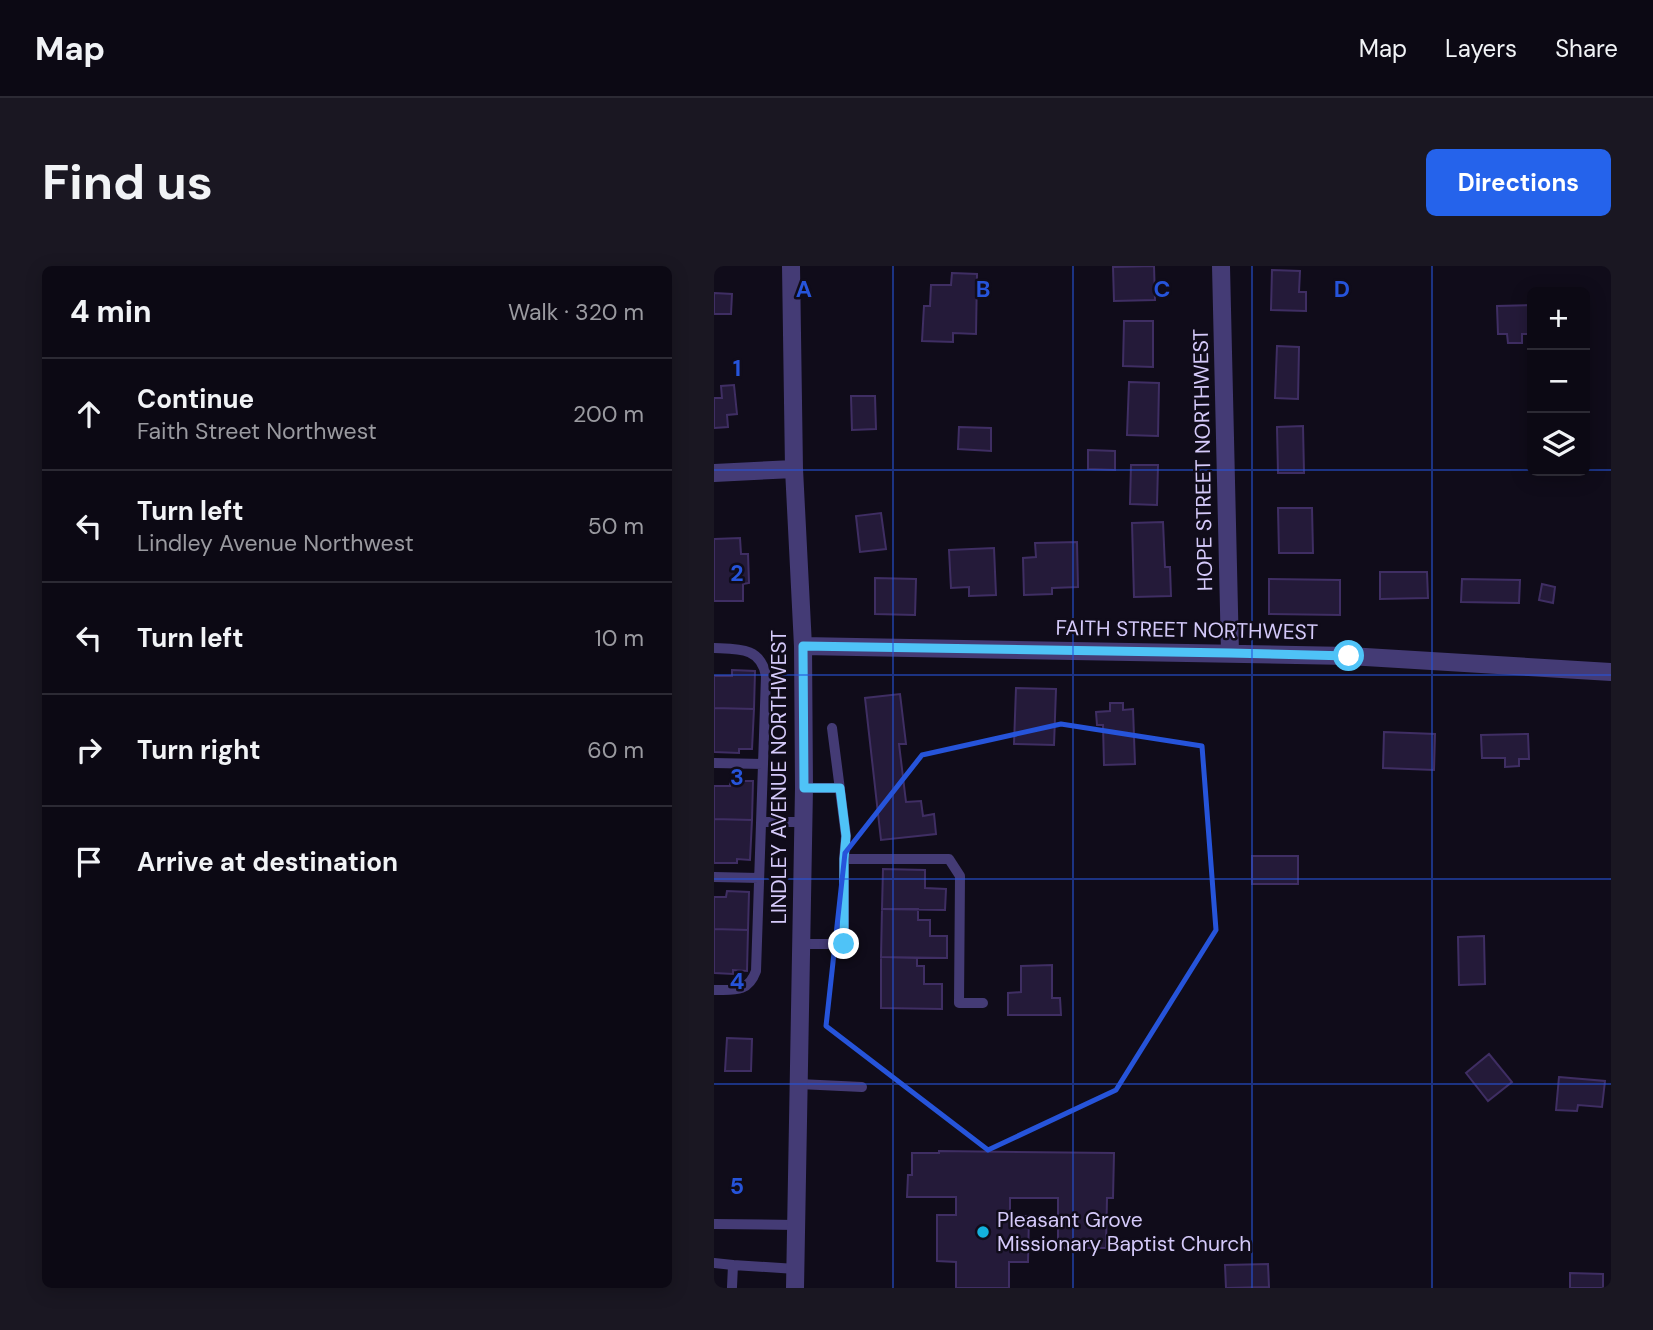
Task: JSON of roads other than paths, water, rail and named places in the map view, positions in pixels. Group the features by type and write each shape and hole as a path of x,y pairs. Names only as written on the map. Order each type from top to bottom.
{"street":[{"name":"LINDLEY AVENUE NORTHWEST","path":"791,266 794,469 803,646 804,788 795,1288"},
{"name":"HOPE STREET NORTHWEST","path":"1221,266 1230,653"},
{"path":"714,472 794,469"},
{"name":"FAITH STREET NORTHWEST","path":"803,646 1349,656 1611,672"}],"lane":[{"path":"714,648 747,650 760,660 766,676 756,971 749,985 741,989 714,990"},
{"path":"801,944 844,944 846,836 832,728"},
{"path":"714,763 763,764"},
{"path":"804,788 840,788"},
{"path":"761,821 803,822"},
{"path":"844,859 949,859 960,876 959,1003 983,1003"},
{"path":"714,877 759,878"},
{"path":"799,1084 862,1087"},
{"path":"714,1224 797,1225"},
{"path":"714,1263 796,1269"},
{"path":"732,1287 733,1265"}],"place":[{"name":"Pleasant Grove Missionary Baptist Church","path":"983,1232"}]}
